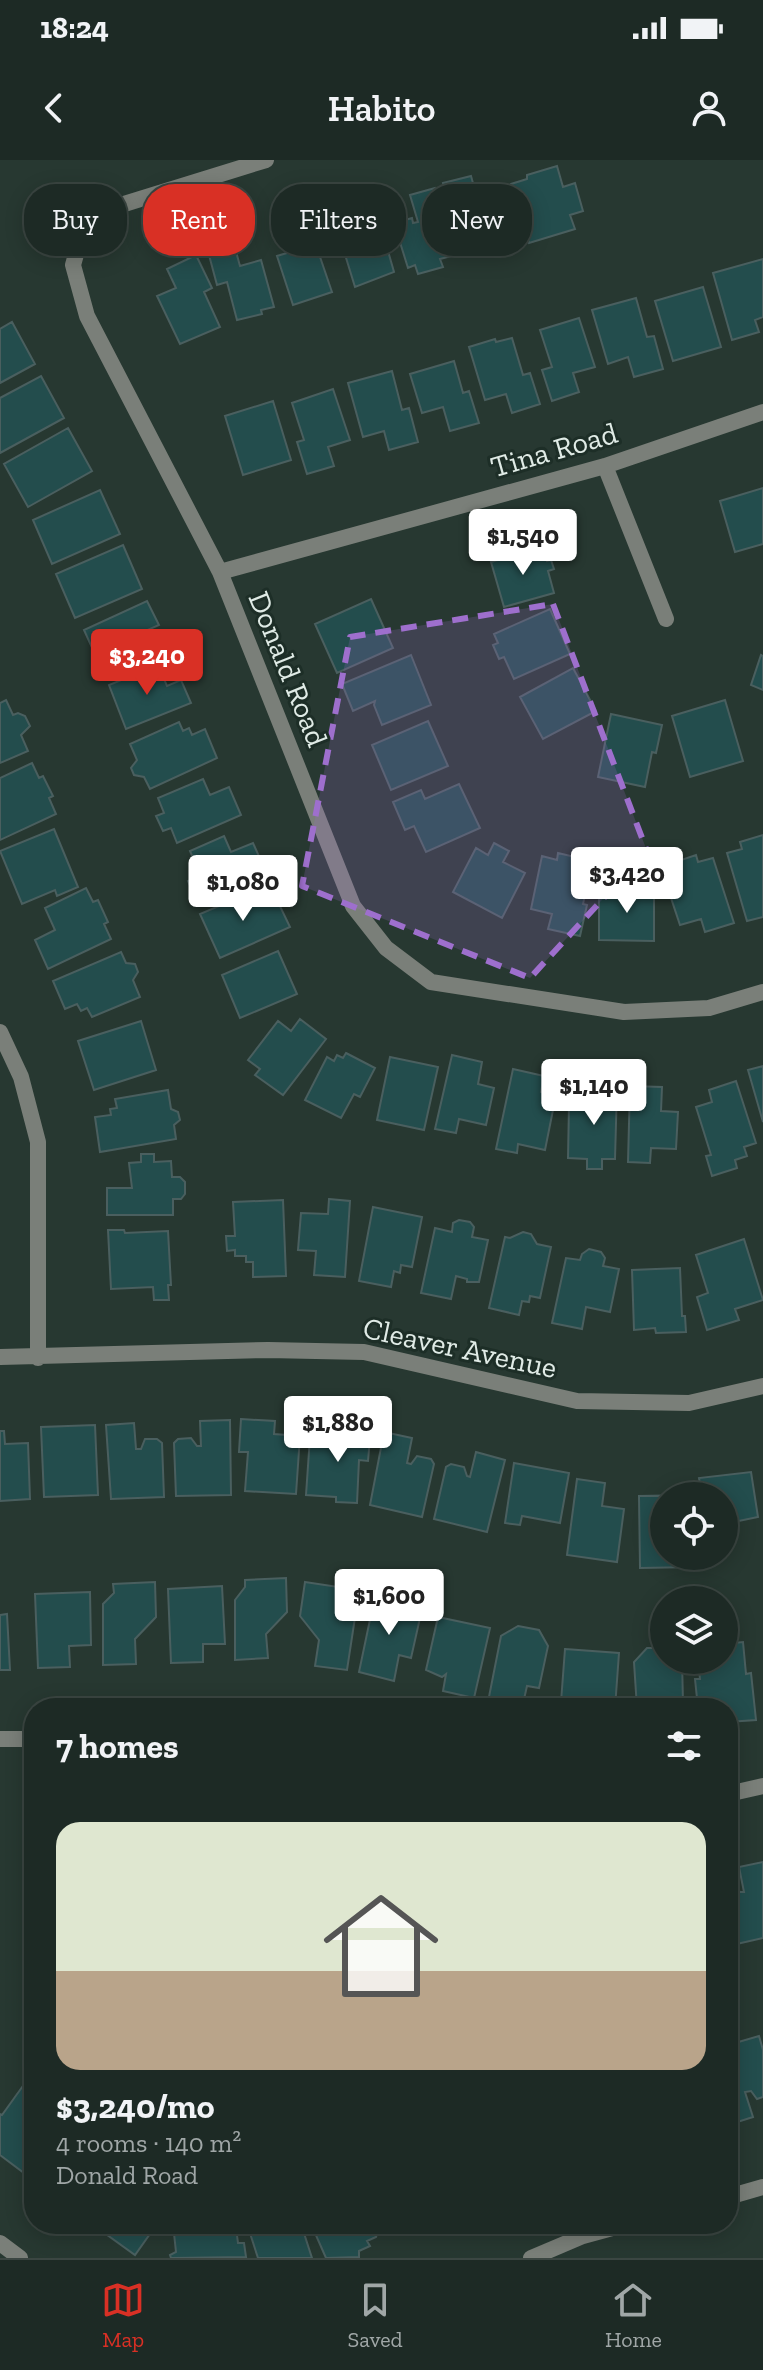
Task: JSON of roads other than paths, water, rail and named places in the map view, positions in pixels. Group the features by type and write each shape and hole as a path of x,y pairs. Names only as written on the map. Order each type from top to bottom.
{"street":[{"name":"Donald Road","path":"266,160 108,209 84,226 73,265 87,316 220,572 353,906 386,948 431,982 624,1012 709,1008 763,992"},
{"name":"Tina Road","path":"220,572 605,466 763,412"},
{"path":"605,466 666,619"},
{"path":"0,1032 21,1077 38,1142 38,1358"},
{"name":"Cleaver Avenue","path":"0,1357 268,1350 364,1352 577,1401 689,1403 763,1386"},
{"path":"0,1739 24,1739"},
{"path":"738,1792 763,1786"},
{"path":"738,2194 763,2187"},
{"path":"531,2258 590,2234"},
{"path":"0,2243 20,2258"}]}
